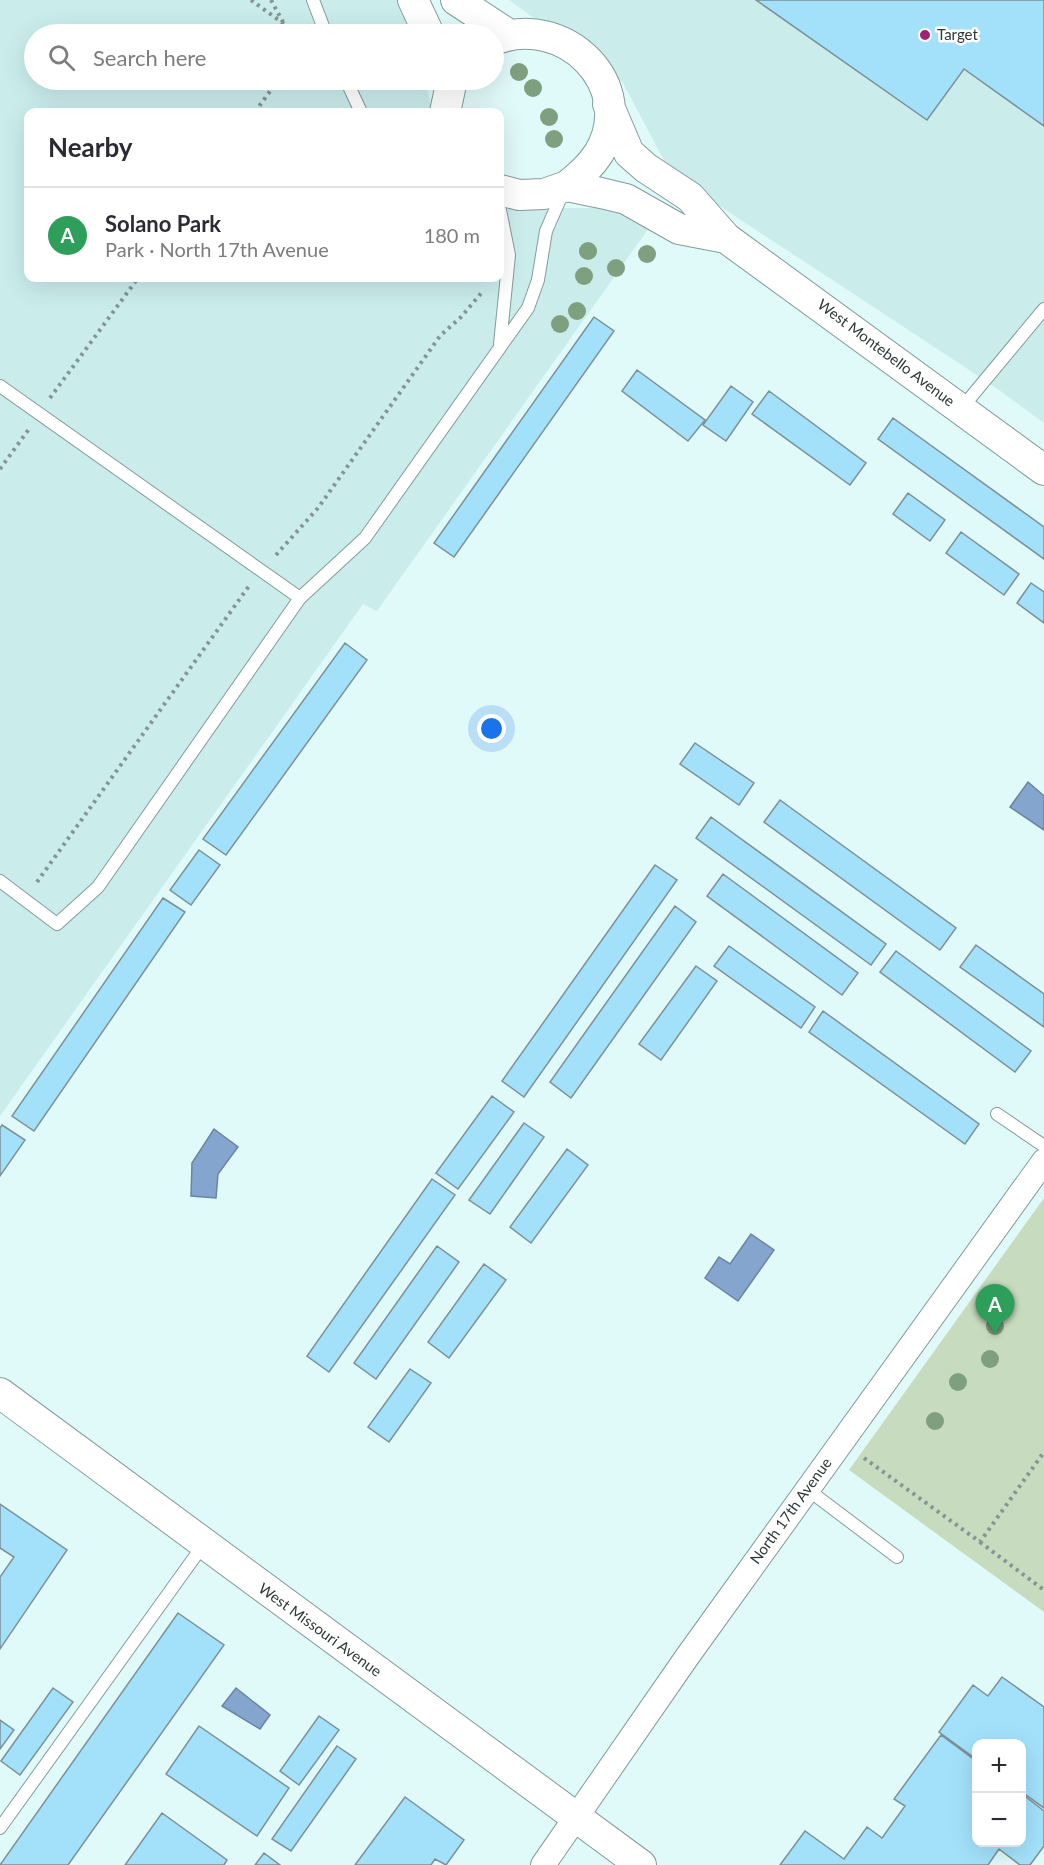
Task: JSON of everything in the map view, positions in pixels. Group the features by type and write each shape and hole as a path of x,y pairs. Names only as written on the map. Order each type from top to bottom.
{"street":[{"path":"413,0 424,24"},
{"path":"456,0 485,24"},
{"name":"West Montebello Avenue","path":"504,37 535,32 556,38 575,48 591,63 602,81 608,104 628,153 646,168 690,197 726,237 1044,470"},
{"path":"446,108 449,90"},
{"path":"566,186 586,171 600,151 608,128 608,104"},
{"name":"West Montebello Avenue","path":"504,191 519,195 544,194 566,186 626,199 679,229 726,237"},
{"name":"North 17th Avenue","path":"543,1865 807,1489 1044,1161"},
{"name":"West Missouri Avenue","path":"0,1393 641,1865"}],"lane":[{"path":"313,0 322,24"},
{"path":"351,90 359,108"},
{"path":"0,881 57,924 98,887 300,598 365,538 528,308 538,280 546,231 566,186"},
{"path":"500,345 509,255 504,230"},
{"path":"961,409 1044,309"},
{"path":"0,386 300,598"},
{"path":"997,1114 1044,1146"},
{"path":"807,1489 897,1557"},
{"path":"0,1828 204,1544"}],"path":[{"path":"250,0 284,24"},
{"path":"271,0 284,24"},
{"path":"258,108 271,90"},
{"path":"0,469 135,282"},
{"path":"980,1542 1044,1452"},
{"path":"863,1458 1044,1590"}],"shaded area":[{"path":"0,0 398,0 410,24 24,24 24,90 428,90 431,108 24,108 24,282 504,282 504,208 605,208 651,225 377,611 363,604 0,1116"},
{"path":"509,0 1044,0 1044,423 995,387 671,174 623,83"}],"green space":[{"path":"1044,1198 1044,1612 849,1470"}],"water":[{"path":"1028,782 1044,796 1044,830 1010,807"},
{"path":"214,1129 238,1147 218,1174 216,1198 191,1196 192,1163"},
{"path":"751,1234 774,1250 738,1301 705,1278 719,1257 730,1264"},
{"path":"236,1688 270,1715 260,1729 222,1706"}],"building":[{"name":"Target","path":"756,0 1044,0 1044,126 964,69 927,120"},
{"path":"594,317 614,331 454,557 434,543"},
{"path":"637,370 705,420 688,441 622,391"},
{"path":"731,386 753,402 726,441 703,425"},
{"path":"769,391 866,463 850,485 752,414"},
{"path":"893,418 1044,527 1044,559 878,439"},
{"path":"908,493 945,520 930,541 893,514"},
{"path":"961,532 1019,574 1004,595 946,553"},
{"path":"1031,583 1044,592 1044,623 1017,603"},
{"path":"345,643 367,660 226,855 203,839"},
{"path":"695,743 754,783 739,805 680,764"},
{"path":"780,800 956,928 940,950 764,822"},
{"path":"711,817 886,944 871,965 696,838"},
{"path":"199,850 220,865 191,905 170,890"},
{"path":"655,865 677,880 524,1097 502,1081"},
{"path":"723,874 858,973 842,995 707,896"},
{"path":"163,898 185,912 34,1131 12,1116"},
{"path":"675,906 696,922 571,1098 550,1082"},
{"path":"976,945 1044,994 1044,1027 960,967"},
{"path":"729,946 815,1007 801,1028 714,966"},
{"path":"896,951 1031,1051 1015,1072 880,972"},
{"path":"696,966 717,981 661,1060 639,1044"},
{"path":"823,1011 979,1124 965,1144 809,1032"},
{"path":"492,1096 514,1112 458,1189 436,1173"},
{"path":"524,1123 544,1137 490,1214 469,1200"},
{"path":"2,1125 25,1140 0,1176 0,1128"},
{"path":"567,1149 588,1165 531,1243 510,1227"},
{"path":"432,1179 455,1195 329,1372 307,1356"},
{"path":"437,1246 459,1262 376,1379 354,1363"},
{"path":"484,1264 506,1280 449,1358 428,1342"},
{"path":"410,1369 431,1383 389,1442 368,1427"},
{"path":"0,1504 67,1550 0,1649 0,1577 14,1557 0,1548"},
{"path":"178,1613 224,1645 68,1865 0,1865"},
{"path":"1002,1677 1044,1707 1044,1808 1026,1795 1026,1739 972,1739 972,1756 939,1732 973,1685 988,1696"},
{"path":"53,1688 73,1702 20,1775 1,1761"},
{"path":"319,1716 339,1730 299,1785 280,1771"},
{"path":"0,1720 14,1730 0,1749"},
{"path":"199,1726 289,1788 257,1836 166,1774"},
{"path":"941,1735 972,1758 972,1847 1026,1847 1026,1797 1044,1811 1044,1846 1030,1865 1020,1865 999,1849 988,1865 780,1865 805,1831 844,1859 867,1827 882,1838 905,1806 894,1799"},
{"path":"337,1746 356,1759 291,1851 272,1839"},
{"path":"405,1797 464,1840 446,1865 435,1859 431,1865 355,1865"},
{"path":"162,1813 227,1860 224,1865 125,1865"},
{"path":"264,1853 280,1865 255,1865"}],"place":[{"name":"Target","path":"925,35"},
{"name":"Solano Park","path":"995,1334"}]}
